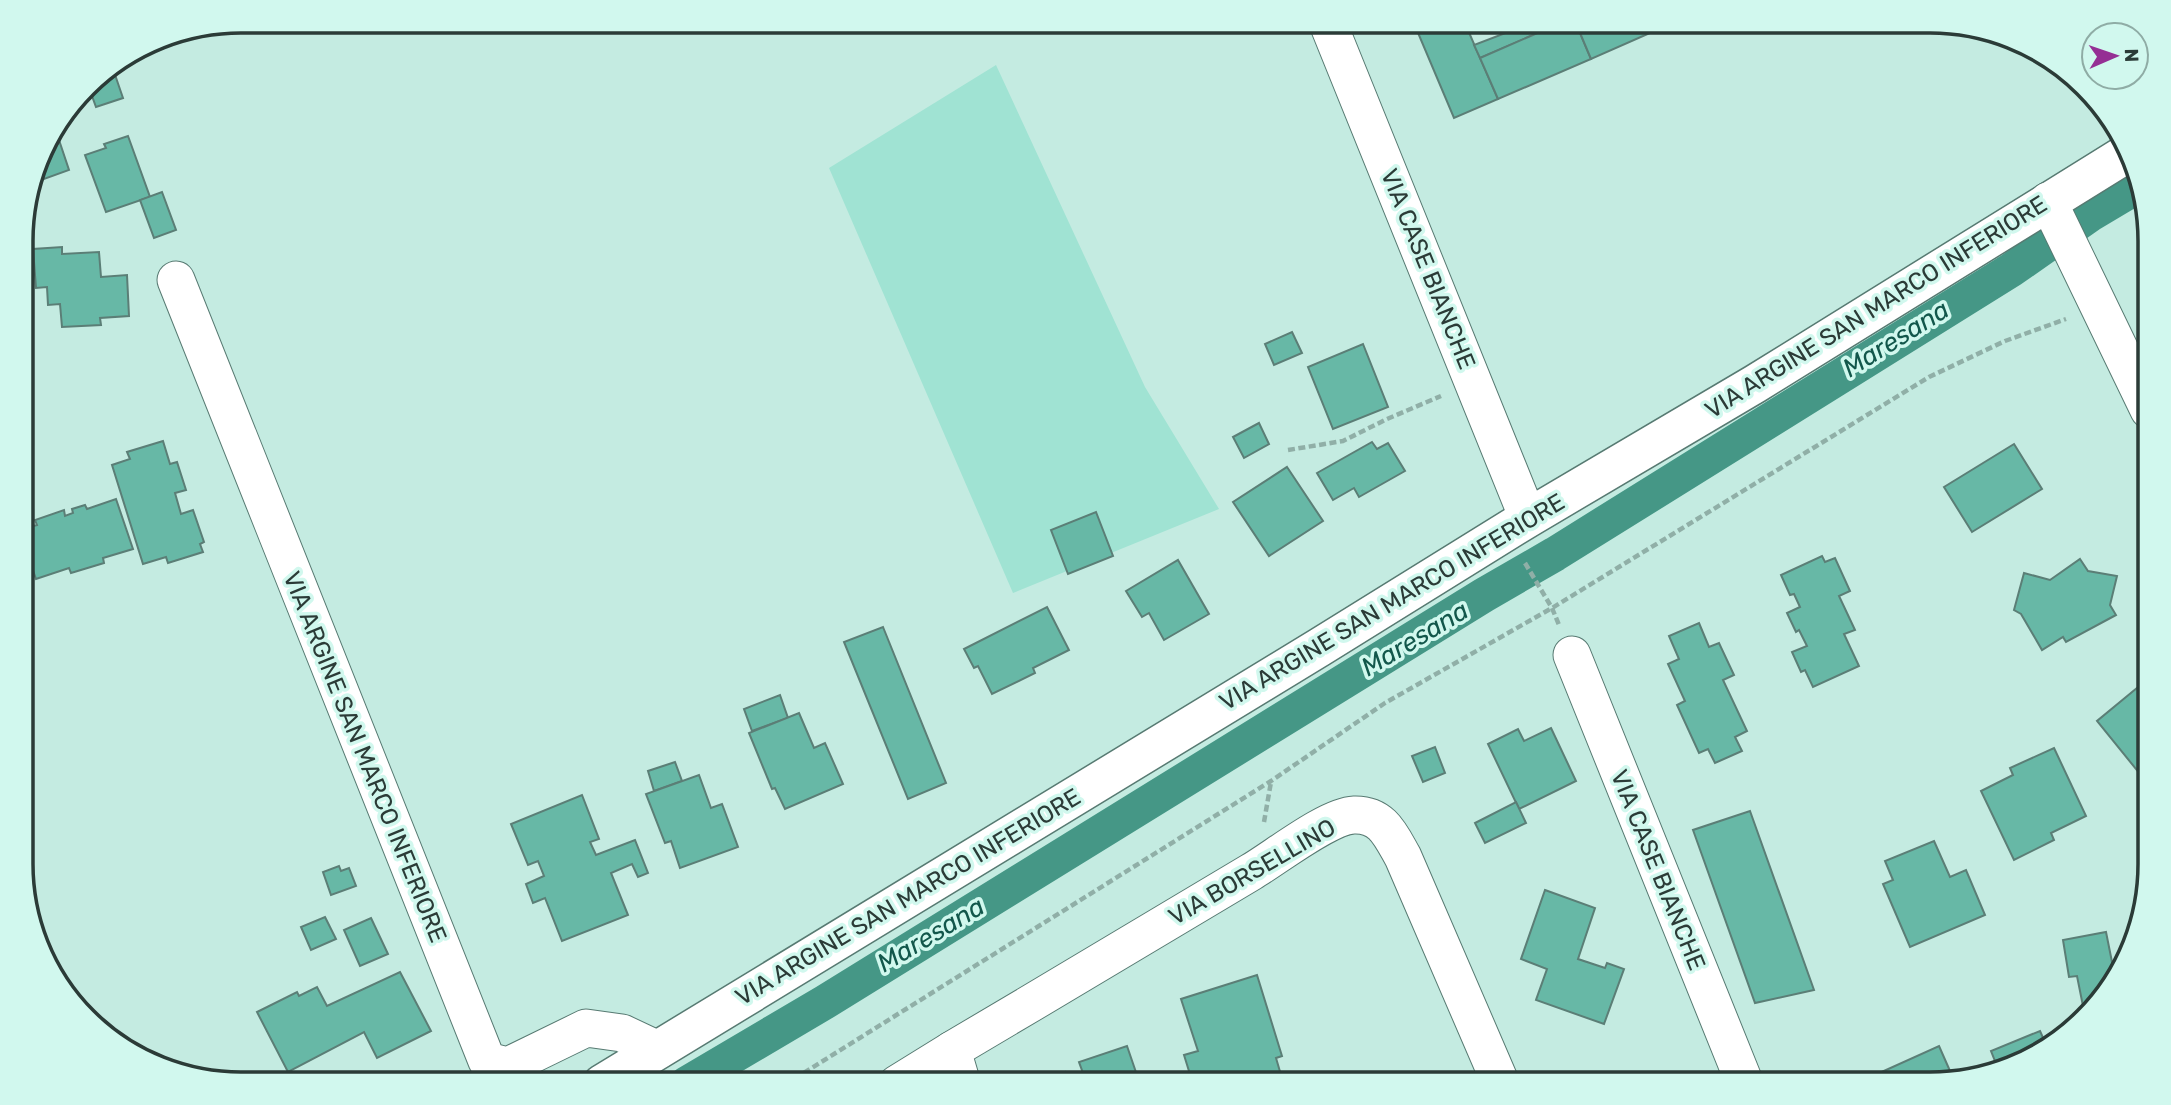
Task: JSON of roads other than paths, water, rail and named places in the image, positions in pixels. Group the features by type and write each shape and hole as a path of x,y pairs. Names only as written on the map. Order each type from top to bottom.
{"street":[{"name":"VIA CASE BIANCHE","path":"1332,33 1528,518"},
{"name":"VIA ARGINE SAN MARCO INFERIORE","path":"622,1072 1528,518 2052,208 2120,157"},
{"path":"2052,208 2138,387"},
{"name":"VIA ARGINE SAN MARCO INFERIORE","path":"176,280 487,1061 508,1066 586,1028 622,1033 658,1050"},
{"name":"VIA CASE BIANCHE","path":"1572,655 1740,1071"},
{"name":"VIA BORSELLINO","path":"957,1067 1315,830 1352,815 1384,824 1403,857 1496,1071"}],"waterway":[{"name":"Maresana","path":"707,1072 1555,554 2011,270 2091,214 2132,190"}]}
